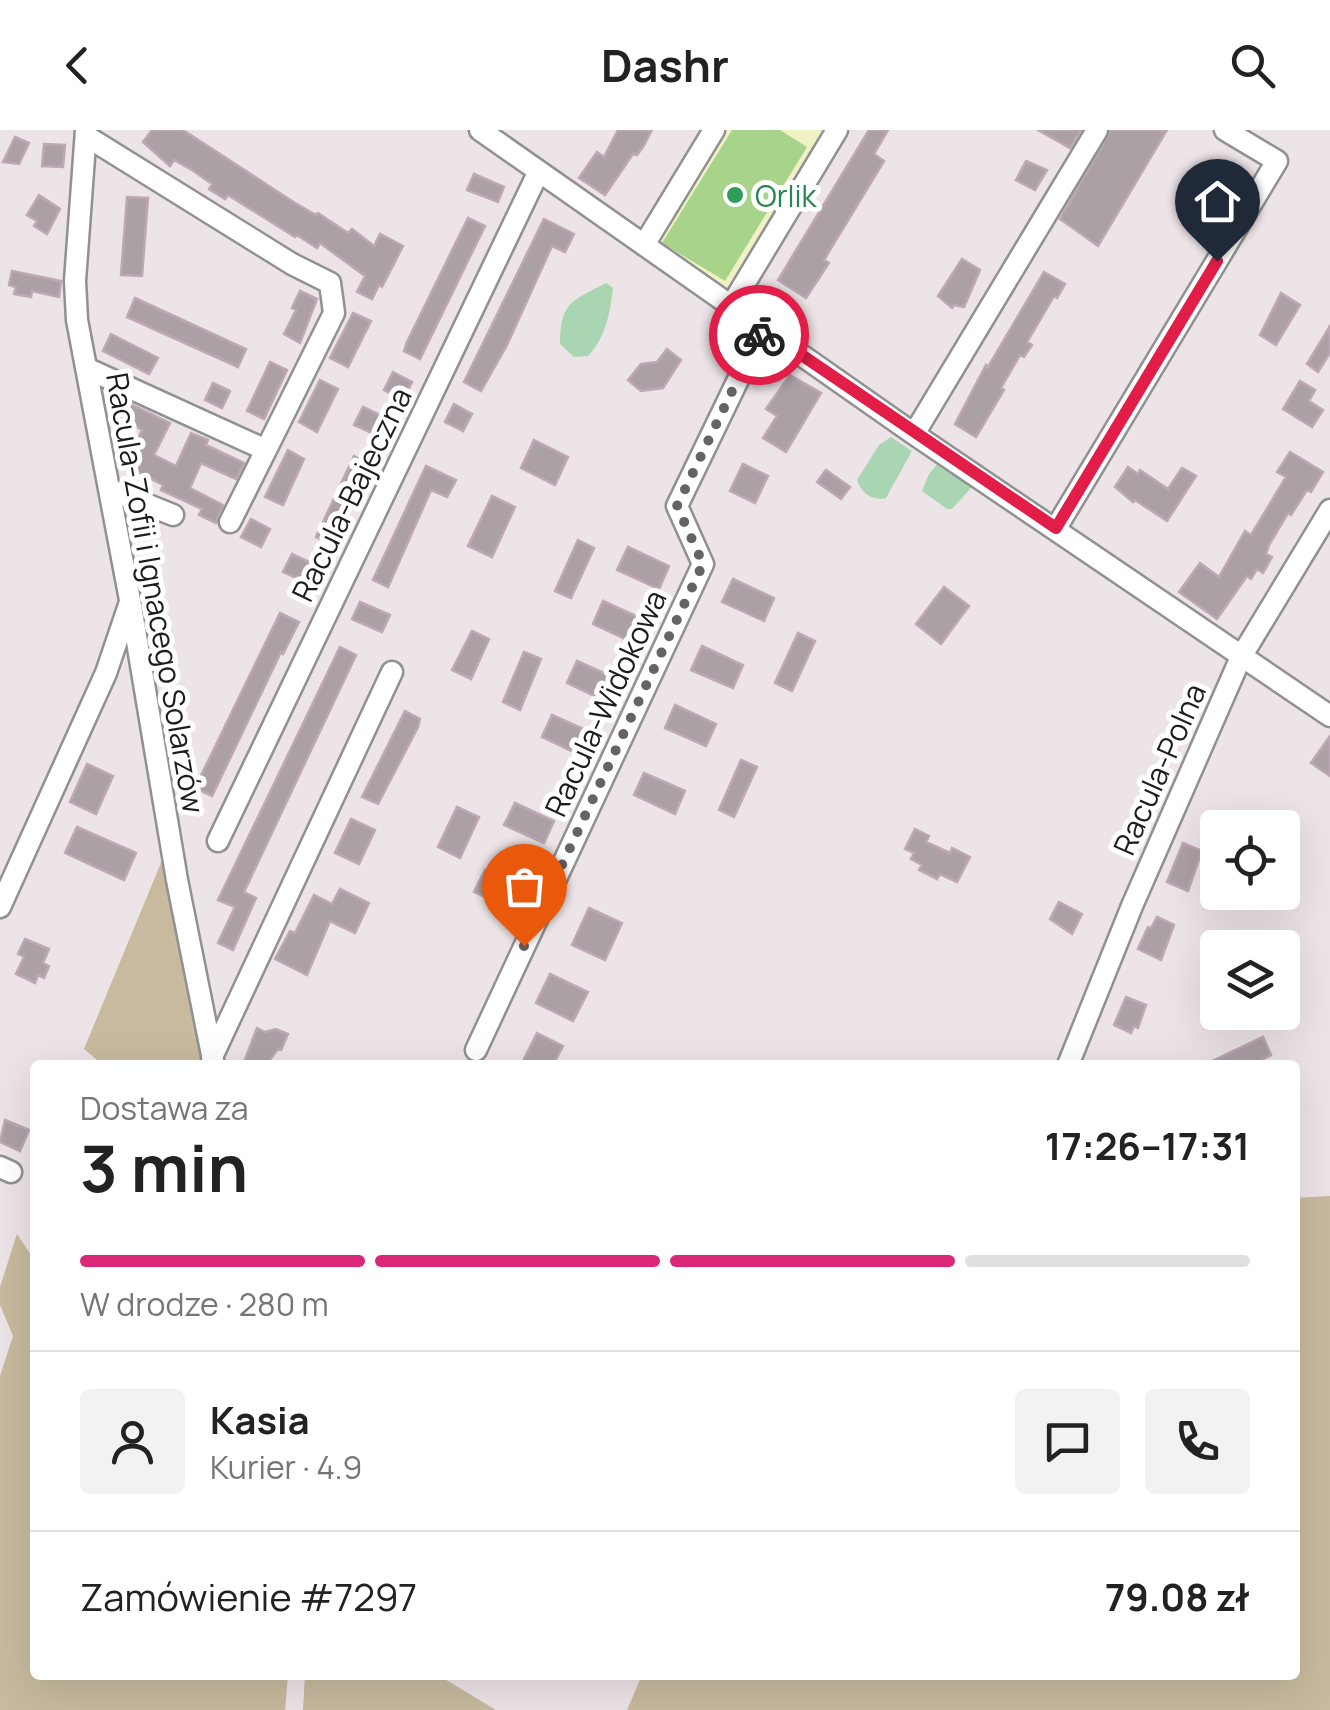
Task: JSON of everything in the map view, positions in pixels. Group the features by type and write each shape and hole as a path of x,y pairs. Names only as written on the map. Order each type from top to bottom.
{"street":[{"path":"480,130 914,434 1330,716"},
{"path":"644,245 714,130"},
{"path":"731,306 837,130"},
{"path":"914,434 1098,130"},
{"path":"1056,528 1277,161 1225,130"},
{"name":"Racula-Zofii i Ignacego Solarzów","path":"213,1060 77,320 74,281 86,133 292,264 330,283 334,313 266,450"},
{"name":"Racula-Bajeczna","path":"218,841 538,173"},
{"name":"Racula-Widokowa","path":"476,1050 703,564 677,506 762,328"},
{"path":"86,368 266,450 230,522"},
{"path":"109,489 173,515"},
{"name":"Racula-Polna","path":"1070,1060 1132,906 1241,657 1330,510"},
{"path":"0,907 106,673 130,600"},
{"name":"Racula-Zofii i Ignacego Solarzów","path":"213,1060 392,672"}],"shaded area":[{"name":"Orlik","path":"725,130 832,130 744,275 727,292 655,245"},
{"path":"606,283 613,288 603,333 588,356 574,357 560,344 566,310 577,298"},
{"path":"891,437 912,451 886,498 872,497 857,480 879,445"},
{"path":"941,460 971,479 971,488 952,509 922,491"},
{"path":"165,853 201,1060 97,1060 84,1049"},
{"path":"1330,1196 1330,1710 627,1710 640,1680 1300,1680 1300,1198"},
{"path":"17,1234 30,1254 30,1680 288,1680 285,1710 0,1710 0,1376 13,1336 0,1305 0,1287"},
{"path":"305,1680 446,1680 496,1710 303,1710"}],"green space":[{"name":"Orlik","path":"732,130 780,130 807,147 725,281 662,243"}],"building":[{"path":"152,130 183,130 348,233 352,229 374,246 380,234 403,246 382,287 379,285 372,299 357,292 365,276 320,243 317,248 228,195 225,199 209,189 212,184 174,160 170,166 143,142"},
{"path":"618,130 652,130 605,195 579,178 597,152 604,157"},
{"path":"869,130 888,130 874,154 884,161 824,260 829,263 806,298 778,280"},
{"path":"1038,130 1081,130 1070,148"},
{"path":"1111,130 1167,130 1098,246 1060,219"},
{"path":"15,137 29,143 19,164 3,162"},
{"path":"44,144 65,145 63,167 42,166"},
{"path":"1026,161 1047,170 1035,190 1016,180"},
{"path":"474,174 504,187 498,202 467,190"},
{"path":"39,195 60,209 47,234 34,226 37,221 27,215"},
{"path":"127,197 148,198 142,276 121,275"},
{"path":"468,218 485,226 420,359 404,351 407,342"},
{"path":"544,219 574,234 565,252 552,246 507,345 481,391 464,382"},
{"path":"962,259 980,270 964,307 952,308 938,296"},
{"path":"12,271 61,281 59,297 32,291 31,297 14,294 16,287 9,285"},
{"path":"1044,272 1065,284 1027,342 1032,345 1024,357 1020,355 976,437 955,424 986,365"},
{"path":"300,291 317,299 300,343 284,334"},
{"path":"1281,293 1300,305 1276,345 1260,335"},
{"path":"135,298 246,349 238,367 127,317"},
{"path":"353,313 371,321 348,367 330,358"},
{"path":"1330,326 1330,353 1318,372 1307,364"},
{"path":"111,334 158,358 149,374 103,351"},
{"path":"667,349 681,360 663,388 641,391 628,380 641,364 657,362"},
{"path":"270,362 287,370 264,419 247,411"},
{"path":"393,372 412,382 403,400 384,390"},
{"path":"790,375 821,393 786,452 763,438 777,416 766,409"},
{"path":"320,380 338,389 317,432 299,422"},
{"path":"1300,381 1315,390 1309,401 1323,410 1312,427 1283,409"},
{"path":"213,383 230,391 222,408 205,400"},
{"path":"124,401 170,423 154,455 176,466 191,433 208,440 206,445 244,463 236,479 201,463 190,488 223,505 216,523 199,515 202,509 161,490 163,485 124,465 142,430 116,417"},
{"path":"454,404 472,414 463,431 445,422"},
{"path":"363,407 393,421 385,439 354,425"},
{"path":"534,440 568,457 555,485 521,468"},
{"path":"288,450 304,459 283,505 265,497"},
{"path":"1290,452 1323,472 1311,492 1307,490 1291,515 1288,513 1269,545 1266,554 1272,557 1263,573 1257,569 1251,579 1247,576 1217,619 1179,592 1200,563 1219,577 1245,531 1251,535 1286,477 1277,472"},
{"path":"354,456 370,464 330,544 316,537"},
{"path":"743,464 768,476 755,503 730,491"},
{"path":"426,466 456,480 447,497 431,490 388,587 373,580"},
{"path":"1128,467 1138,474 1140,470 1168,489 1182,468 1196,476 1167,521 1115,487"},
{"path":"826,470 850,487 841,499 817,482"},
{"path":"492,496 515,507 492,557 468,546"},
{"path":"251,519 270,529 261,547 241,537"},
{"path":"578,540 594,548 571,598 555,591"},
{"path":"628,547 669,566 659,589 617,570"},
{"path":"292,554 322,568 314,586 283,572"},
{"path":"733,579 774,598 764,621 722,602"},
{"path":"944,587 969,606 941,644 916,624"},
{"path":"603,601 645,620 634,643 593,624"},
{"path":"360,602 390,615 382,632 352,619"},
{"path":"280,613 299,622 212,796 195,788"},
{"path":"472,631 489,639 471,679 452,670"},
{"path":"798,633 815,641 792,691 775,683"},
{"path":"702,646 743,665 733,688 691,670"},
{"path":"340,647 356,655 244,892 256,898 233,950 218,943 235,907 218,900"},
{"path":"524,652 541,659 520,710 503,702"},
{"path":"577,661 617,679 607,702 567,683"},
{"path":"675,705 716,724 706,746 665,728"},
{"path":"405,711 420,719 418,727 378,804 362,797"},
{"path":"552,715 592,733 582,756 542,737"},
{"path":"1330,736 1330,776 1311,763"},
{"path":"741,760 757,767 734,817 719,810"},
{"path":"87,764 113,776 96,814 70,802"},
{"path":"644,773 685,791 675,814 634,795"},
{"path":"515,803 554,821 544,843 504,825"},
{"path":"457,807 479,817 460,858 438,847"},
{"path":"351,819 375,830 359,864 335,853"},
{"path":"77,827 136,853 124,880 65,853"},
{"path":"915,829 929,836 926,842 970,857 957,882 940,874 937,879 919,870 922,865 911,859 914,853 905,849"},
{"path":"1183,843 1200,850 1188,891 1167,882"},
{"path":"485,870 525,888 514,910 474,892"},
{"path":"340,889 369,903 355,933 330,921 307,975 275,959 290,931 295,933 314,895 332,904"},
{"path":"1059,902 1082,914 1072,934 1050,919"},
{"path":"589,908 622,923 605,960 572,945"},
{"path":"1157,917 1174,925 1161,960 1138,949"},
{"path":"25,939 49,949 43,963 49,966 44,978 38,975 35,983 16,974 24,957 18,954"},
{"path":"550,974 588,992 573,1021 536,1003"},
{"path":"1126,997 1146,1005 1138,1028 1134,1026 1131,1033 1114,1025"},
{"path":"257,1028 288,1034 281,1050 270,1060 245,1060"},
{"path":"537,1033 563,1046 556,1060 524,1060"},
{"path":"1263,1037 1271,1055 1261,1060 1215,1060"},
{"path":"5,1120 29,1130 20,1151 0,1142"}],"way so far":[{"path":"524,946 703,564 677,506 759,335"}],"place":[{"name":"Orlik","path":"735,195"}],"route":[{"path":"759,335 762,328 1056,528 1217,261"}]}
